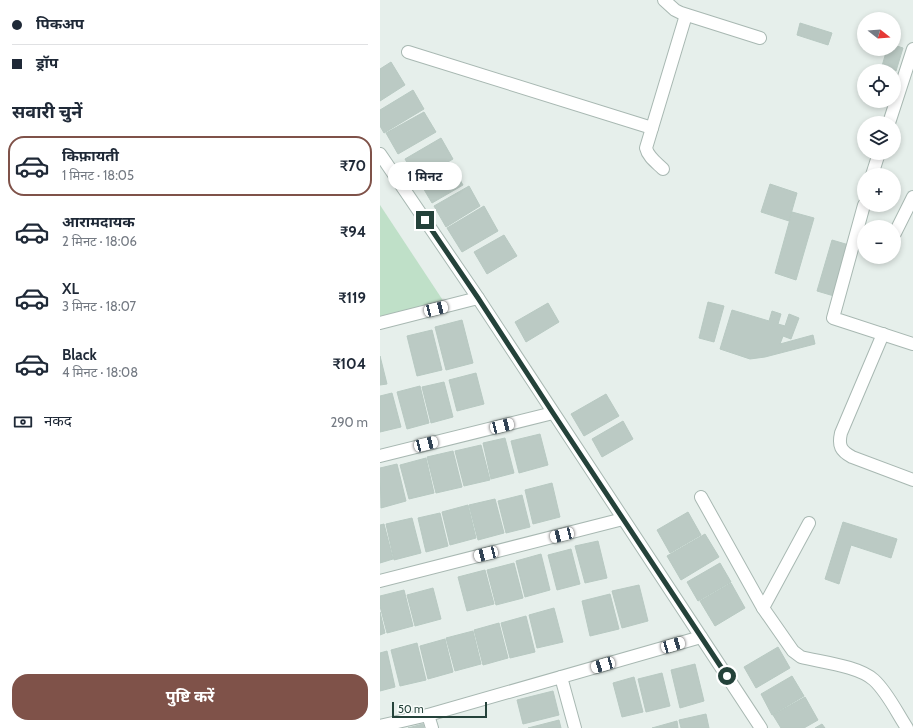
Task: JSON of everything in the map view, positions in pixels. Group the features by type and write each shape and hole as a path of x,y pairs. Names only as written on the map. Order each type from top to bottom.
{"street":[{"path":"664,0 675,10 686,15 760,38"},
{"path":"663,169 647,152 646,148 686,15"},
{"path":"891,116 913,49"},
{"path":"408,52 652,128"},
{"path":"380,154 478,298 761,728"},
{"path":"901,221 913,197"},
{"path":"862,212 833,318 913,344"},
{"path":"380,323 478,298"},
{"path":"883,334 841,433 839,441 840,448 852,457 913,480"},
{"path":"380,456 553,413"},
{"path":"701,498 763,608 793,651 801,657 861,671 874,680 907,728"},
{"path":"380,581 623,520"},
{"path":"763,608 809,524"},
{"path":"380,726 428,715 701,637"},
{"path":"561,677 575,728"},
{"path":"428,715 432,728"}],"green space":[{"path":"380,205 444,302 380,316"}],"building":[{"path":"800,23 832,33 828,45 797,35"},
{"path":"885,56 901,56 898,64 883,64"},
{"path":"391,62 405,85 380,101 380,69"},
{"path":"413,90 424,109 384,133 380,126 380,110"},
{"path":"424,112 436,132 398,154 386,133"},
{"path":"441,138 453,159 417,180 405,159"},
{"path":"450,163 463,185 432,203 419,181"},
{"path":"770,184 797,193 789,221 761,212"},
{"path":"469,186 480,206 446,227 434,206"},
{"path":"484,206 498,231 462,252 447,228"},
{"path":"792,212 814,218 796,280 775,273"},
{"path":"504,235 517,256 487,274 474,252"},
{"path":"832,240 849,245 834,296 817,291"},
{"path":"708,302 724,306 714,342 699,338"},
{"path":"548,303 559,322 526,342 515,322"},
{"path":"732,310 769,321 772,311 781,314 778,324 785,326 789,314 799,318 791,339 783,336 780,344 813,335 815,344 765,357 750,359 720,349"},
{"path":"462,320 473,363 446,370 435,327"},
{"path":"432,330 442,370 417,376 407,336"},
{"path":"380,356 387,384 380,385"},
{"path":"476,373 484,404 457,411 449,380"},
{"path":"444,382 453,417 431,423 422,387"},
{"path":"420,386 429,423 407,429 397,392"},
{"path":"392,393 401,427 380,432 380,396"},
{"path":"606,394 619,416 584,436 571,414"},
{"path":"623,421 633,439 602,457 592,439"},
{"path":"540,434 548,465 519,473 511,441"},
{"path":"505,438 514,473 491,479 483,443"},
{"path":"481,445 490,480 464,486 455,451"},
{"path":"453,451 462,487 436,493 427,457"},
{"path":"426,458 434,493 409,499 400,465"},
{"path":"397,464 406,501 381,508 380,468"},
{"path":"552,483 560,517 533,524 525,490"},
{"path":"522,495 530,527 506,533 498,501"},
{"path":"495,499 504,533 478,540 469,505"},
{"path":"468,505 476,538 450,545 442,512"},
{"path":"688,512 701,535 670,553 657,530"},
{"path":"440,513 448,546 426,552 418,518"},
{"path":"412,518 421,553 394,560 386,524"},
{"path":"843,522 897,539 891,558 851,545 839,584 825,579"},
{"path":"384,524 393,559 380,563 380,525"},
{"path":"705,534 719,557 681,580 667,556"},
{"path":"598,541 607,578 585,583 575,546"},
{"path":"571,549 580,584 557,590 548,555"},
{"path":"541,554 550,590 525,597 516,561"},
{"path":"514,563 523,598 496,605 487,570"},
{"path":"720,563 731,582 698,601 687,582"},
{"path":"485,570 494,604 467,611 458,577"},
{"path":"731,583 745,608 715,626 700,601"},
{"path":"639,585 648,621 622,628 612,591"},
{"path":"433,588 441,619 415,626 407,595"},
{"path":"404,590 413,626 387,633 380,606 380,596"},
{"path":"610,594 619,629 590,636 582,601"},
{"path":"554,608 563,642 537,648 529,615"},
{"path":"380,612 385,633 380,635"},
{"path":"526,616 535,652 510,658 501,623"},
{"path":"499,623 508,658 483,665 474,630"},
{"path":"473,631 481,664 455,671 446,638"},
{"path":"445,639 453,672 428,679 420,646"},
{"path":"417,643 426,680 400,686 391,650"},
{"path":"778,647 790,668 756,688 744,667"},
{"path":"387,651 395,687 380,691 380,653"},
{"path":"695,664 704,701 680,708 671,670"},
{"path":"662,673 670,706 646,712 638,679"},
{"path":"792,676 804,696 772,715 761,694"},
{"path":"634,677 643,712 622,717 613,683"},
{"path":"553,691 559,715 523,724 517,700"},
{"path":"805,697 818,720 804,728 781,728 773,715"},
{"path":"706,714 709,728 681,728 679,720"},
{"path":"559,720 561,728 528,728"},
{"path":"677,721 678,728 652,728"},
{"path":"423,724 424,728 408,728"},
{"path":"822,724 825,728 815,728"}],"route":[{"path":"425,220 727,676"}]}
